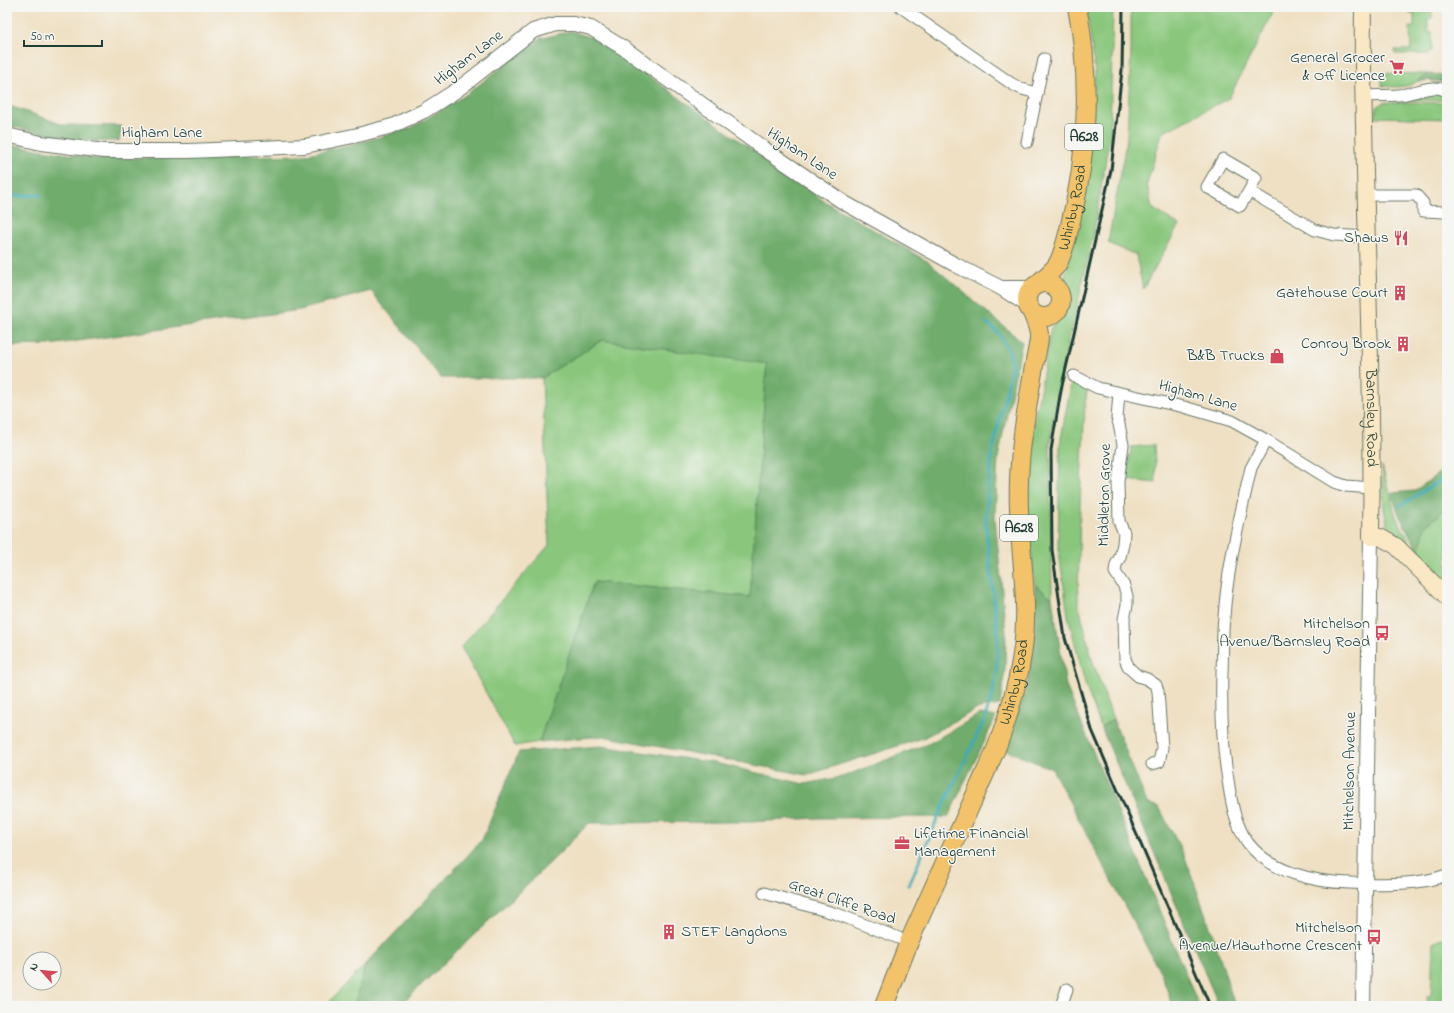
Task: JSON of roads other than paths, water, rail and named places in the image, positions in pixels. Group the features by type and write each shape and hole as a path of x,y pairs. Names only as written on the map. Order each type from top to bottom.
{"highway":[{"name":"Whinby Road","path":"1039,334 1030,308 1028,296 1035,286 1058,264 1064,249 1075,208 1083,156 1086,96 1081,26 1078,7"},
{"name":"Whinby Road","path":"884,1006 909,942 996,749 1006,723 1016,682 1022,650 1025,606 1019,525 1019,481 1021,452 1039,334 1057,311 1061,302 1058,264"},
{"path":"1035,286 1042,283 1052,285 1060,292"},
{"path":"1030,308 1035,314 1044,317 1054,314 1057,311"}],"main road":[{"name":"Barnsley Road","path":"1364,7 1366,237 1370,328 1372,488 1371,537"},
{"path":"1371,537 1380,537 1396,546 1447,597"}],"street":[{"path":"901,7 1012,84 1022,89 1038,93"},
{"name":"Higham Lane","path":"7,135 41,143 104,151 189,151 306,146 392,126 424,111 457,90 533,31 556,24 574,24 591,28 625,48 763,148 843,202 954,264 1001,288 1030,308"},
{"path":"1027,142 1044,59"},
{"path":"1364,96 1400,95 1429,88 1442,88 1447,91"},
{"path":"1223,159 1256,178 1249,191 1240,206 1207,187 1223,159"},
{"path":"1249,191 1315,230 1334,235 1366,237"},
{"path":"1366,194 1416,195 1423,203 1423,211 1445,212"},
{"name":"Higham Lane","path":"1001,288 1035,286"},
{"name":"Higham Lane","path":"1074,376 1098,388 1168,403 1216,415 1232,421 1334,482 1346,486 1372,488"},
{"name":"Middleton Grove","path":"1119,393 1117,418 1123,444 1118,482 1119,521 1124,533 1123,544 1115,572 1124,586 1127,596 1124,619 1125,659 1129,668 1138,676 1147,679 1156,685 1158,691 1162,748 1160,762 1152,764"},
{"path":"1266,440 1251,468 1232,559 1224,617 1221,710 1225,762 1237,822 1248,843 1262,857 1275,865 1310,878 1334,882 1421,882 1447,875"},
{"name":"Mitchelson Avenue","path":"1363,1006 1371,537"},
{"name":"Great Cliffe Road","path":"764,893 837,914 909,942"},
{"path":"1061,1006 1067,989"}],"waterway":[{"path":"7,196 40,195"},
{"path":"909,885 938,817 983,723 992,697 997,671 998,638 986,527 992,453 1012,367 1009,350 999,334 986,322"},
{"path":"1400,506 1447,476"}],"railway":[{"path":"1123,7 1122,70 1111,170 1061,390 1051,450 1052,550 1065,638 1092,730 1210,1006"}],"place":[{"name":"General Grocer & Off Licence","path":"1397,67"},
{"name":"Shaws","path":"1401,238"},
{"name":"Gatehouse Court","path":"1400,293"},
{"name":"Conroy Brook","path":"1403,344"},
{"name":"B&B Trucks","path":"1277,356"},
{"name":"Mitchelson Avenue/Barnsley Road","path":"1382,633"},
{"name":"Lifetime Financial Management","path":"902,843"},
{"name":"STEF Langdons","path":"669,932"},
{"name":"Mitchelson Avenue/Hawthorne Crescent","path":"1374,937"}]}
